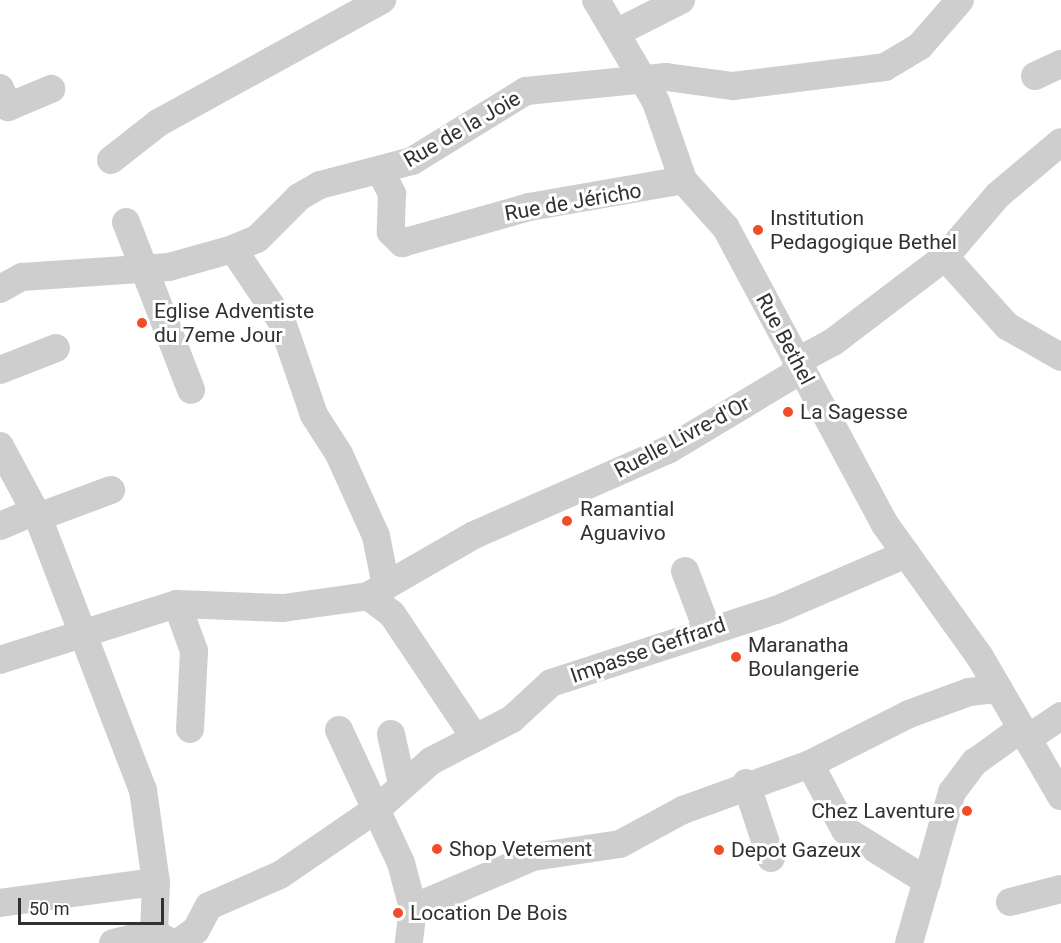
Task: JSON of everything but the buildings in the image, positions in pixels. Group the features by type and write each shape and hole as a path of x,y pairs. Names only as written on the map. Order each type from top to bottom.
{"street":[{"path":"111,160 158,123 382,0"},
{"name":"Rue Bethel","path":"596,0 656,102 683,180 726,228 798,366 906,554 999,689 1061,796"},
{"path":"616,33 681,0"},
{"name":"Rue de la Joie","path":"0,289 22,277 169,267 233,249 257,239 298,197 320,185 381,172 496,114 526,92 682,78 718,86 868,72 912,52 960,0"},
{"path":"1035,76 1061,64"},
{"path":"4,98 51,89"},
{"name":"Ruelle Livre-d'Or","path":"377,591 474,535 668,450 798,366 945,257 998,195 1061,142"},
{"name":"Rue de Jéricho","path":"381,172 392,194 391,232 402,243 529,207 683,180"},
{"path":"126,222 148,267 190,390"},
{"path":"233,249 282,322 314,415 339,454 376,536 377,591 474,735"},
{"path":"945,257 1007,326 1061,357"},
{"path":"0,370 56,348"},
{"path":"0,446 36,514 80,633 143,790 156,882 169,940"},
{"path":"0,526 111,490"},
{"name":"Impasse Geffrard","path":"112,943 169,940 196,930 209,906 280,875 378,808 402,784 474,735 512,719 550,683 708,632 906,554"},
{"path":"685,571 708,632"},
{"path":"0,660 177,604 283,608 377,591"},
{"path":"177,604 194,651 190,729"},
{"path":"413,908 533,858 621,844 641,829 746,783 810,764 909,714 969,692 999,689"},
{"path":"909,943 927,881 938,830 960,778 1024,733 1061,716"},
{"path":"339,730 354,771 378,808 413,908 409,943"},
{"path":"392,734 402,784"},
{"path":"810,764 845,830 927,881"},
{"path":"746,783 771,858"},
{"path":"0,903 156,882"},
{"path":"1011,902 1061,889"}],"place":[{"name":"Institution Pedagogique Bethel","path":"758,230"},
{"name":"Eglise Adventiste du 7eme Jour","path":"142,323"},
{"name":"La Sagesse","path":"788,412"},
{"name":"Ramantial Aguavivo","path":"567,521"},
{"name":"Maranatha Boulangerie","path":"736,657"},
{"name":"Chez Laventure","path":"967,811"},
{"name":"Shop Vetement","path":"437,849"},
{"name":"Depot Gazeux","path":"719,850"},
{"name":"Location De Bois","path":"398,913"}]}
